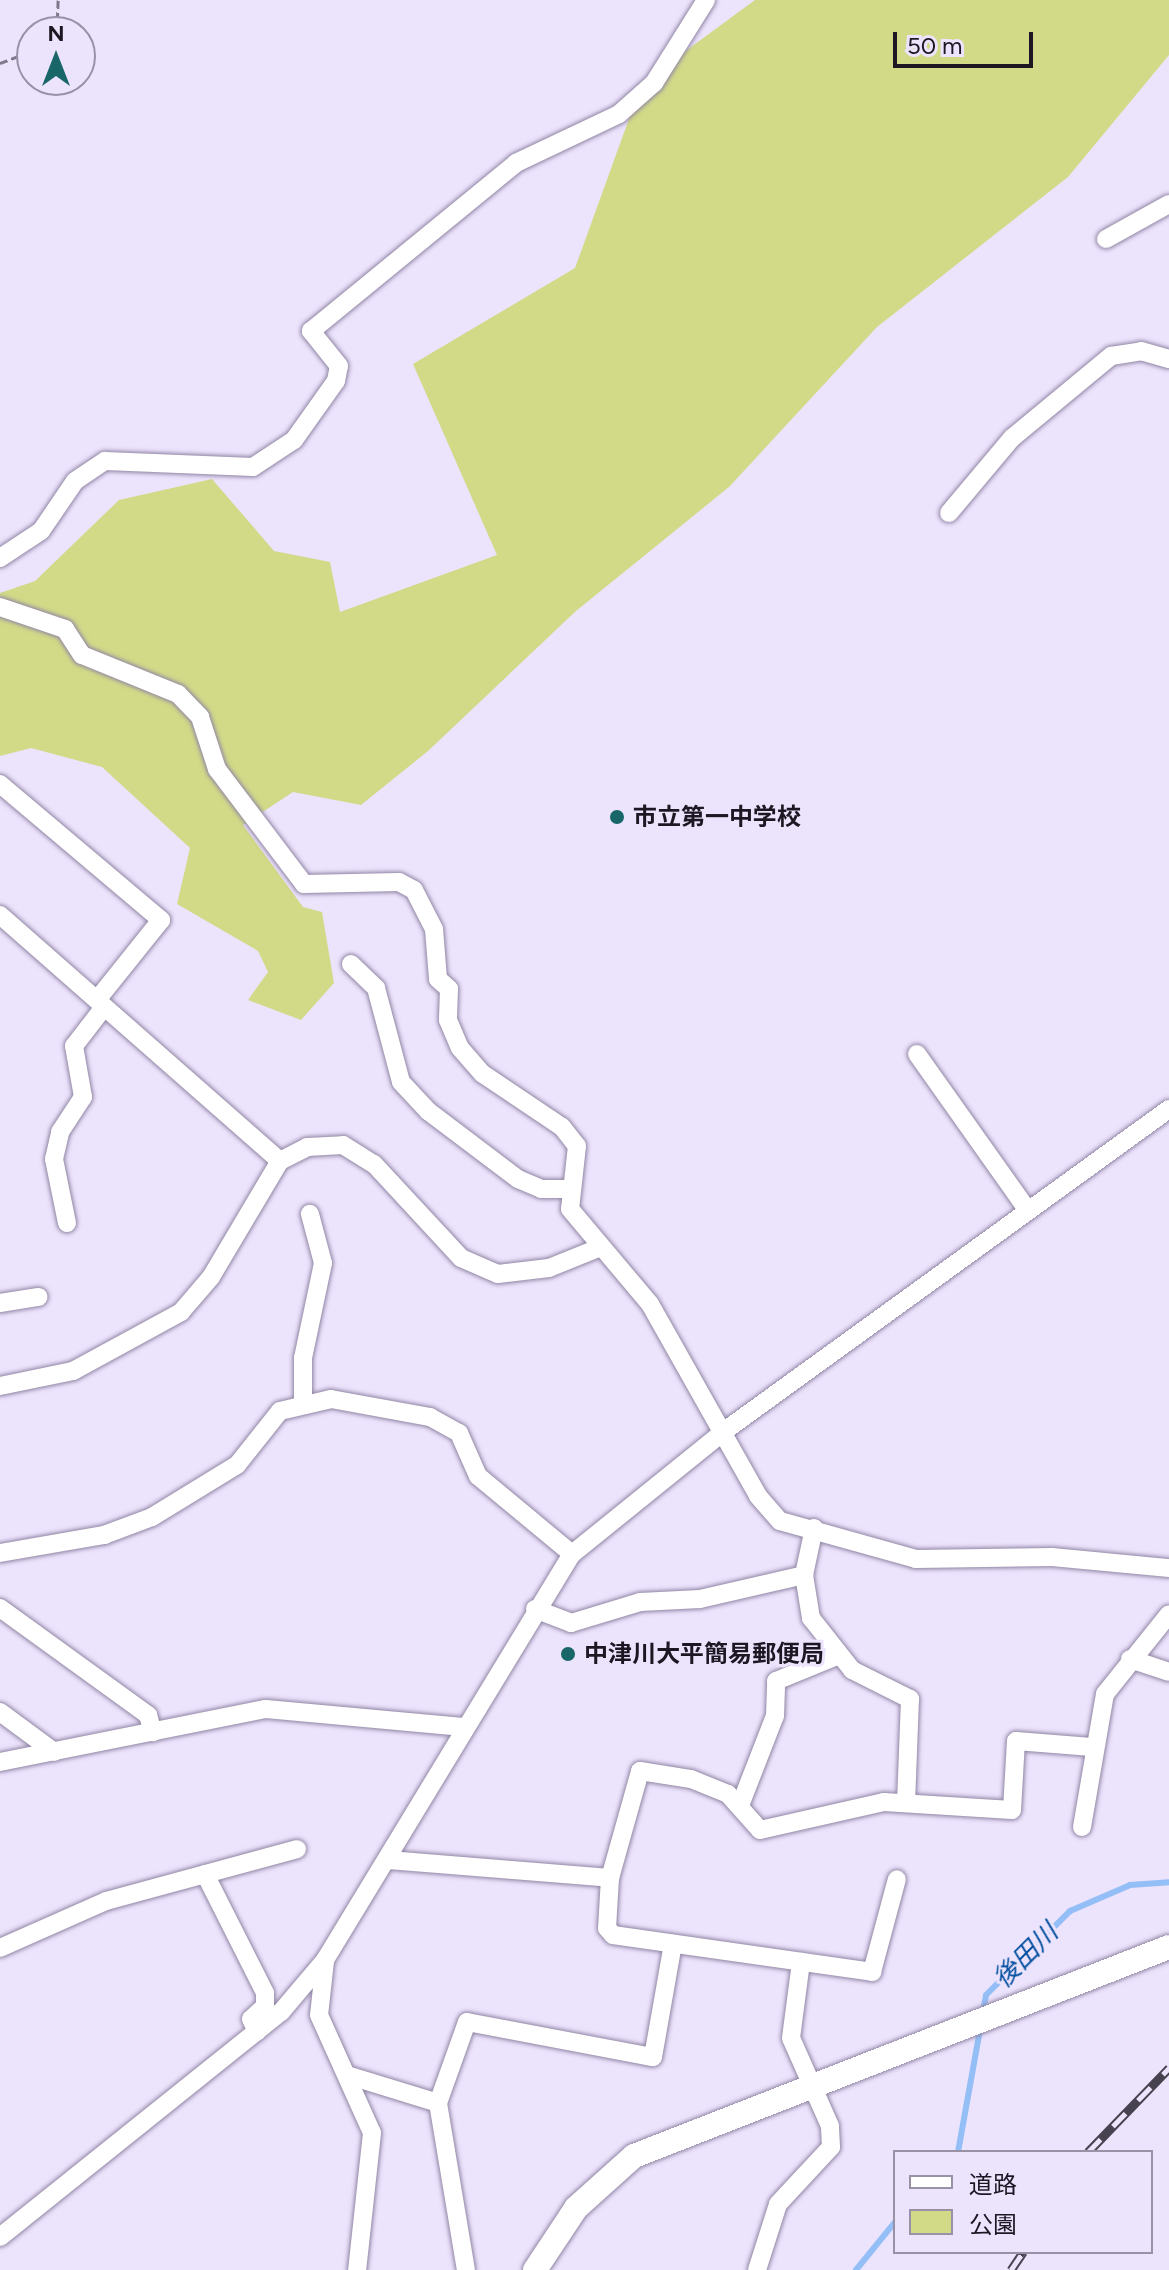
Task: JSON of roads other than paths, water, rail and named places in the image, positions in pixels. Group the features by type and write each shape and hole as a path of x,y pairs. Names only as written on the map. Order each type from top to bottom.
{"street":[{"path":"0,558 41,531 75,481 105,461 253,467 294,440 336,381 339,366 311,331 516,163 619,114 654,83 706,0"},
{"path":"1106,239 1169,204"},
{"path":"949,513 1012,438 1111,356 1141,351 1169,359"},
{"path":"0,607 65,629 82,655 178,694 200,717 217,769 304,884 399,882 414,890 434,929 452,1033 483,1074 562,1127 577,1146 570,1209 650,1304 758,1496 780,1521 814,1528 916,1559 1052,1557 1169,1568"},
{"path":"0,784 161,920 100,1004 74,1046 83,1097 60,1132 54,1159 67,1223"},
{"path":"0,915 280,1161"},
{"path":"351,964 376,988 401,1082 428,1111 518,1179 541,1189 570,1189"},
{"path":"917,1054 1028,1211"},
{"path":"0,2237 257,2032 325,1960 388,1860 463,1727 572,1554 723,1432 1169,1109"},
{"path":"0,1386 73,1371 181,1312 211,1277 280,1161 307,1147 343,1145 374,1164 461,1258 498,1274 549,1268 601,1247"},
{"path":"303,1401 303,1358 323,1263 310,1214"},
{"path":"0,1303 39,1297"},
{"path":"0,1553 104,1535 152,1517 237,1465 280,1411 303,1401 331,1399 430,1417 459,1433 478,1476 572,1554"},
{"path":"814,1528 804,1575 811,1618 837,1656 910,1699 906,1801"},
{"path":"535,1609 571,1623 640,1602 700,1599 804,1575"},
{"path":"0,1608 148,1715 153,1732"},
{"path":"1082,1827 1092,1747 1105,1694 1169,1614"},
{"path":"741,1803 775,1716 776,1681 837,1656"},
{"path":"1130,1659 1169,1672"},
{"path":"0,1762 266,1709 463,1727"},
{"path":"0,1712 54,1752"},
{"path":"897,1879 872,1972 613,1935 607,1928 610,1878 640,1771 691,1779 741,1803 760,1830 906,1801 1012,1810 1016,1741 1092,1747"},
{"path":"0,1948 106,1901 297,1849"},
{"path":"388,1860 610,1878"},
{"path":"205,1874 265,1993 265,2006 251,2019 257,2032"},
{"path":"466,2270 438,2103 467,2022 653,2057 673,1944"},
{"path":"535,2270 576,2208 634,2156 1169,1947"},
{"path":"325,1960 319,2015 372,2133 357,2270"},
{"path":"757,2270 778,2204 831,2147 830,2126 809,2086 791,2038 801,1962"},
{"path":"347,2075 438,2103"}],"waterway":[{"name":"後田川","path":"983,2011 986,1995 1070,1911 1130,1885 1169,1882"},
{"name":"後田川","path":"958,2150 980,2030"},
{"name":"後田川","path":"856,2270 893,2224"}],"railway":[{"path":"1090,2150 1169,2068"},
{"path":"1011,2270 1022,2254"}],"place":[{"name":"市立第一中学校","path":"617,817"},
{"name":"中津川大平簡易郵便局","path":"568,1654"}]}
